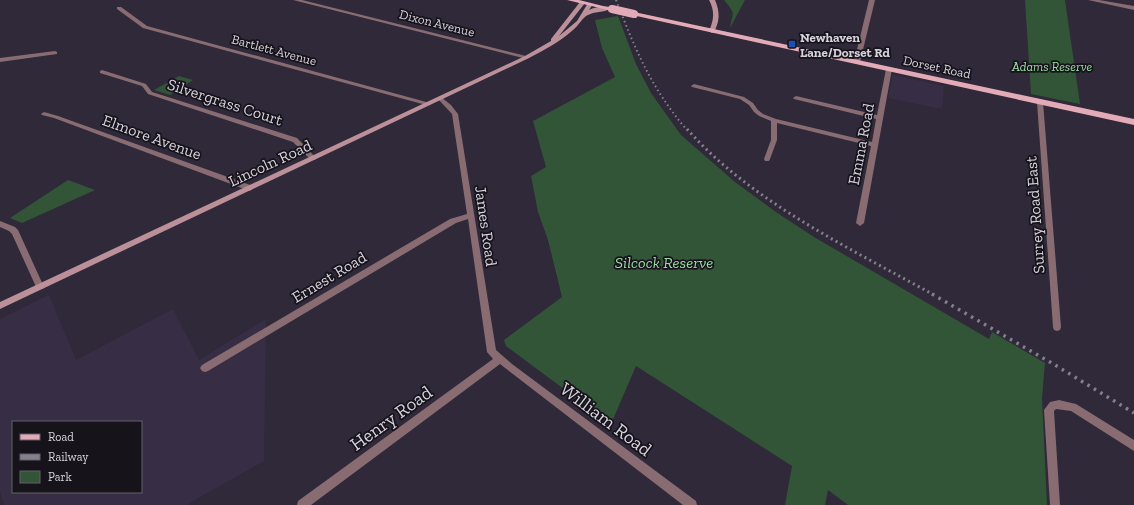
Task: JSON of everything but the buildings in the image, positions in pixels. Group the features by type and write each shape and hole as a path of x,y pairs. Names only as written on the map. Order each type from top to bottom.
{"main road":[{"name":"Dorset Road","path":"570,0 1134,122"},
{"path":"712,0 718,18 712,30"},
{"name":"Lincoln Road","path":"551,42 586,3"},
{"name":"Lincoln Road","path":"0,306 527,57 564,36 583,16 586,3"},
{"path":"583,16 594,10 610,8"}],"street":[{"name":"Dixon Avenue","path":"296,0 527,57"},
{"path":"857,62 872,0"},
{"path":"1091,0 1134,8"},
{"name":"Bartlett Avenue","path":"119,8 145,26 428,104"},
{"path":"0,60 55,53"},
{"name":"Emma Road","path":"860,224 889,69"},
{"name":"Silvergrass Court","path":"102,72 144,85 150,93 295,140 313,158"},
{"path":"694,86 742,98 751,104 761,115 774,120 875,145"},
{"name":"James Road","path":"440,98 455,114 489,341 492,352 500,359"},
{"path":"796,98 880,118"},
{"name":"Surrey Road East","path":"1040,102 1057,327"},
{"name":"Elmore Avenue","path":"44,114 250,188"},
{"path":"767,159 774,140 774,120"},
{"name":"Ernest Road","path":"205,368 453,221 470,216"},
{"path":"0,224 16,232 40,287"},
{"name":"Henry Road","path":"302,505 500,359"},
{"name":"William Road","path":"500,359 692,505"},
{"path":"1055,505 1049,410 1053,405 1059,404 1073,407 1134,446"}],"shaded area":[{"path":"893,75 944,86 942,109 888,98"},
{"path":"49,295 76,360 173,309 199,360 266,319 264,461 186,505 4,505 0,492 0,319"}],"green space":[{"path":"724,0 745,0 730,28 733,13"},
{"name":"Adams Reserve","path":"1025,0 1065,0 1080,104 1031,94"},
{"name":"Silcock Reserve","path":"618,16 636,64 651,93 681,135 735,182 814,237 989,339 992,332 1045,363 1042,398 1047,505 848,505 828,490 825,505 785,505 792,466 636,366 611,424 506,346 504,340 562,297 548,240 538,212 531,176 546,167 533,121 615,77 602,48 595,20"},
{"path":"179,76 193,80 170,95 154,90"},
{"path":"68,180 95,190 22,223 10,218"}],"railway":[{"path":"616,0 630,36 654,84 674,114 687,130"},
{"path":"687,129 712,155 740,179 771,201 803,222 934,295"},
{"path":"932,294 1050,362 1134,413"}],"place":[{"name":"Newhaven Lane/Dorset Rd","path":"792,44"}]}
